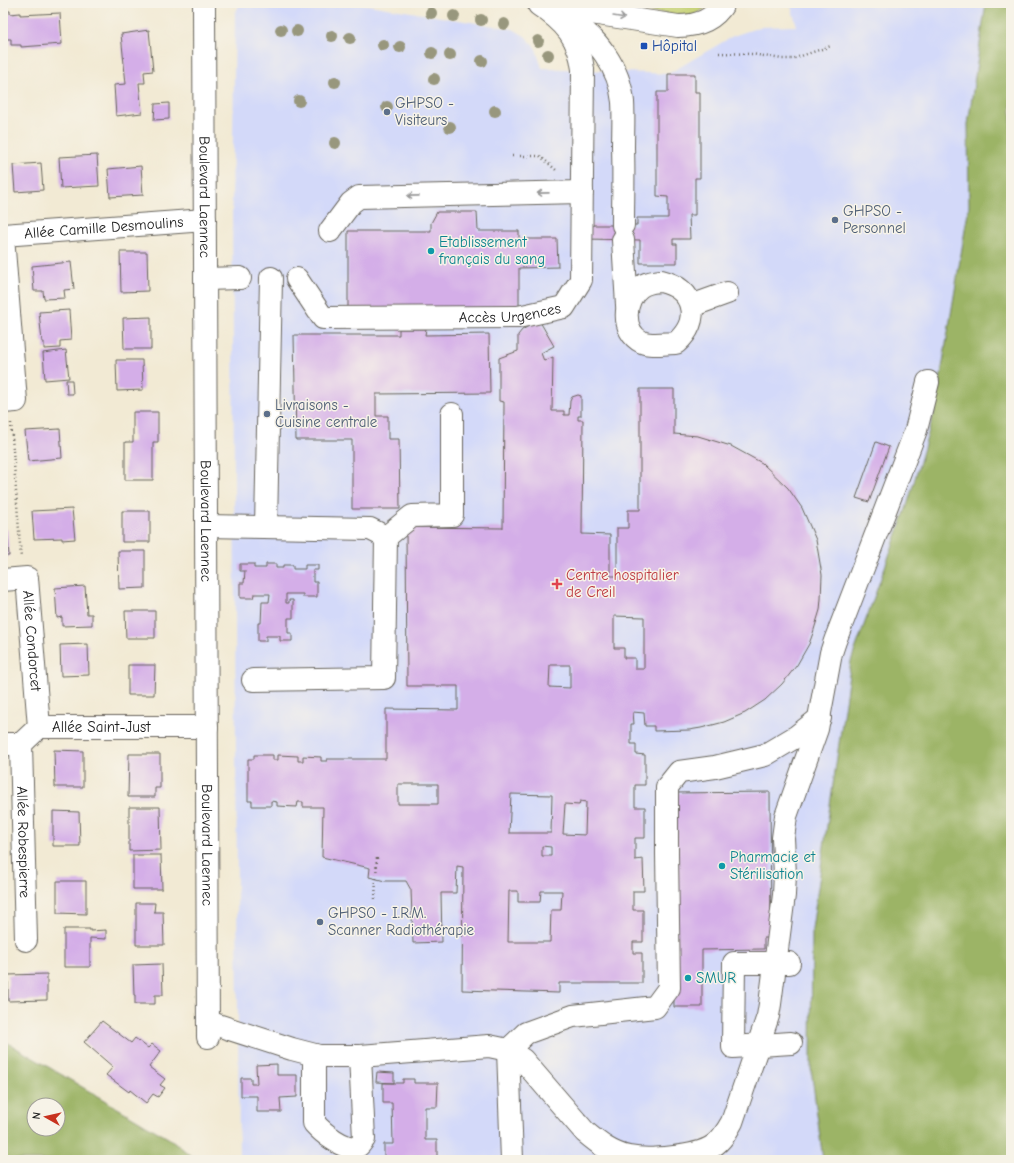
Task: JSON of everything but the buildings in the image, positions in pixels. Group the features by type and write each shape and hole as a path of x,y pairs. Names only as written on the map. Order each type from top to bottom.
{"street":[{"name":"Boulevard Laennec","path":"204,3 208,1030 241,1034 314,1055"},
{"path":"537,4 678,26 688,26 696,25 711,17 724,3"},
{"path":"537,4 578,24 594,41 611,63 617,79 623,101 623,232 627,305 626,315 628,326 634,335 642,342 651,344 676,343 688,330 691,320 691,306 688,298 681,289 672,284 661,281 650,282 640,287 632,295 627,305"},
{"name":"Accès Urgences","path":"297,279 324,318 518,317 564,306 581,280 584,81 582,59 578,46 565,26 556,16 537,4"},
{"path":"330,231 351,203 359,197 582,192"},
{"name":"Allée Camille Desmoulins","path":"3,236 205,220"},
{"path":"3,236 16,401 6,402"},
{"path":"625,269 640,279 650,282"},
{"path":"205,278 240,278"},
{"path":"266,527 271,278"},
{"path":"691,306 727,293"},
{"path":"360,1056 364,1138 358,1146 349,1148 325,1134 314,1123 314,1055 334,1057 360,1056 489,1046 508,1050 523,1060 585,1132 596,1141 618,1154 629,1157 645,1158 697,1153 706,1150 720,1140 732,1122 758,1045 783,963 785,884 783,838 789,806 820,718 828,668 835,641 916,430 928,382"},
{"path":"386,537 412,516 452,515 452,414"},
{"path":"206,526 370,529 386,537"},
{"path":"253,680 384,678 386,537"},
{"name":"Allée Condorcet","path":"13,579 27,578 39,727"},
{"path":"512,1160 508,1050 526,1033 573,1016 655,1007 669,988 667,787 679,772 715,767 765,755 797,736 820,718"},
{"name":"Allée Saint-Just","path":"12,744 39,727 207,727"},
{"name":"Allée Robespierre","path":"12,744 26,940"},
{"path":"783,963 734,963 733,1047 791,1043"}],"path":[{"path":"719,53 752,54 782,59 792,59 831,46"},
{"path":"512,156 540,156 560,174"},
{"path":"6,402 13,579"},
{"path":"375,899 377,858"}],"shaded area":[{"name":"Centre hospitalier de Creil","path":"241,3 357,3 513,29 525,36 536,49 542,68 668,74 733,36 760,27 797,26 790,3 986,3 968,124 969,206 935,410 907,506 851,661 812,929 811,1068 823,1160 239,1160 232,200 235,13"}],"green space":[{"path":"588,3 713,3 691,17"},
{"path":"986,3 1011,3 1011,1160 823,1160 811,1068 812,929 851,661 907,506 935,410 969,206 968,124"},
{"path":"3,1040 173,1141 196,1160 3,1160"}],"place":[{"name":"Hôpital","path":"644,46"},
{"name":"GHPSO - Visiteurs","path":"387,112"},
{"name":"GHPSO - Personnel","path":"835,220"},
{"name":"Etablissement français du sang","path":"431,251"},
{"name":"Livraisons - Cuisine centrale","path":"267,414"},
{"name":"Centre hospitalier de Creil","path":"557,584"},
{"name":"Pharmacie et Stérilisation","path":"722,866"},
{"name":"GHPSO - I.R.M. Scanner Radiothérapie","path":"320,922"},
{"name":"SMUR","path":"688,978"}]}
